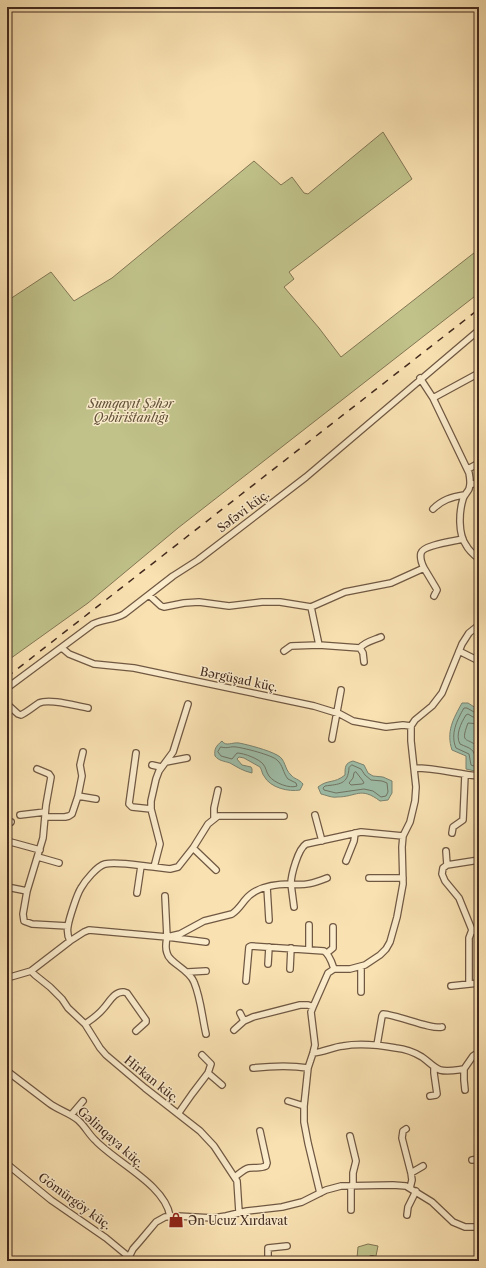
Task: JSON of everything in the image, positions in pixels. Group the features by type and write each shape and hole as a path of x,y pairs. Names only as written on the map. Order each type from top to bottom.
{"street":[{"name":"Səfəvi küç.","path":"7,688 93,624 119,617 172,576 198,560 306,477 420,378 479,330"},
{"path":"433,398 479,373"},
{"path":"420,378 433,398 468,468 470,485 469,490 464,496 460,514 463,539 468,549 479,559"},
{"path":"468,468 479,463"},
{"path":"470,485 479,482"},
{"path":"433,509 446,499 464,496"},
{"path":"434,596 437,590 424,568 420,554 421,551 424,548 431,546 463,539"},
{"path":"148,595 164,607 198,602 229,606 262,602 280,602 311,607 346,592 391,583 424,568"},
{"path":"311,607 319,645"},
{"path":"320,1192 304,1122 308,1068 313,1053 313,1007 328,973 334,970 361,967 380,955 390,942 397,917 403,878 403,836 410,822 415,801 415,768 411,741 412,726 415,720 432,706 442,693 462,644 469,633 479,625"},
{"path":"284,651 291,646 319,645 360,648 362,645 381,637"},
{"name":"Bərgüşad küç.","path":"62,648 69,654 94,664 134,668 314,706 336,713 353,721 386,728 404,725 412,726"},
{"path":"360,648 363,653 364,662"},
{"path":"459,651 479,661"},
{"path":"332,739 341,690"},
{"path":"7,704 21,715 45,701 88,708"},
{"path":"154,867 160,844 151,809 151,801 156,779 161,767 173,752 188,704"},
{"path":"20,815 45,814 69,816 72,814 78,796 82,776 80,765 82,752"},
{"path":"136,753 129,804 132,807 151,809"},
{"path":"166,762 187,758"},
{"path":"152,766 161,767"},
{"path":"415,768 479,776"},
{"path":"37,769 50,774 51,777 43,838 27,891 22,914 24,921 32,924 68,926"},
{"path":"452,833 454,826 463,820 465,775"},
{"path":"214,818 214,808 218,790"},
{"path":"78,796 96,799"},
{"path":"315,815 322,841"},
{"path":"70,941 68,937 68,926 81,887 98,867 103,864 112,863 170,869 175,868 178,867 193,848 208,824 218,816 284,816"},
{"path":"294,907 292,884 293,874 303,846 313,842 365,832 403,836"},
{"path":"346,861 354,841 355,833"},
{"path":"7,841 40,850"},
{"path":"193,848 216,870"},
{"path":"446,851 447,866"},
{"path":"38,857 59,863"},
{"path":"469,983 469,938 472,930 459,898 443,877 442,870 447,866 479,860"},
{"path":"137,893 141,866"},
{"path":"167,937 180,934 204,921 236,912 251,893 258,889 267,886 312,884 327,878"},
{"path":"369,878 403,878"},
{"path":"267,886 269,920"},
{"path":"7,887 27,891"},
{"path":"166,896 167,955 177,965 188,972 194,981 206,1034"},
{"path":"309,925 309,950"},
{"path":"327,953 333,948 333,927"},
{"path":"7,978 31,971 70,941 89,930 206,942"},
{"path":"472,930 479,932"},
{"path":"246,981 249,947 251,946 324,951 327,953 334,970"},
{"path":"268,964 269,947"},
{"path":"290,948 290,969"},
{"path":"361,967 361,992"},
{"name":"Hirkan küç.","path":"31,971 50,987 62,999 68,1008 86,1024 100,1048 106,1055 208,1139 235,1177 239,1212"},
{"path":"188,972 206,971"},
{"path":"451,986 479,983"},
{"path":"86,1024 102,1010 118,992 124,992 127,993 146,1020 146,1022 136,1031"},
{"path":"234,1030 244,1021 253,1017 293,1006 303,1005 313,1007"},
{"path":"240,1012 244,1021"},
{"path":"377,1045 382,1016 384,1014 435,1027 442,1027"},
{"path":"313,1053 349,1045 377,1045 408,1050 422,1057 434,1067 440,1070 448,1071 464,1069 467,1067 471,1058 479,1052"},
{"path":"178,1114 208,1073 211,1064 202,1055"},
{"path":"253,1068 294,1066 308,1068"},
{"path":"430,1096 437,1094 434,1067"},
{"path":"464,1069 465,1090"},
{"name":"Gəlinqaya küç.","path":"7,1070 56,1108 79,1120 95,1140 154,1188 168,1206 170,1216"},
{"path":"208,1073 222,1084"},
{"path":"71,1115 84,1101"},
{"path":"288,1101 304,1106"},
{"path":"406,1129 403,1131 402,1138 411,1173 412,1180 410,1188"},
{"path":"235,1177 246,1169 266,1166 260,1131"},
{"path":"350,1136 356,1162 350,1194 351,1210"},
{"path":"472,1160 479,1159"},
{"name":"Gömürgöy küç.","path":"7,1164 52,1200 106,1238 128,1259"},
{"path":"411,1173 423,1166"},
{"path":"128,1259 133,1249 156,1222 165,1217 213,1218 239,1212 292,1205 302,1202 333,1187 352,1185 400,1185 410,1188 436,1205 448,1219 453,1222 465,1227 479,1226"},
{"path":"406,1215 408,1207 416,1191"},
{"path":"268,1261 268,1248 287,1246"}],"green space":[{"name":"Sumqayıt Şəhər Qəbiristanlığı","path":"383,132 412,179 289,272 294,279 284,287 319,328 341,357 479,249 479,293 178,528 88,603 7,661 7,301 51,272 74,301 112,278 254,161 281,185 292,177 304,193 308,194"},
{"path":"368,1244 378,1246 376,1256 357,1258 358,1247"}],"water":[{"path":"462,703 468,703 479,710 479,772 466,769 466,756 452,750 450,743 451,726"},
{"path":"222,741 225,744 239,743 253,746 269,751 280,757 289,773 303,784 300,790 285,790 271,784 263,774 260,767 244,758 239,757 237,759 242,765 251,767 252,773 218,759 215,756 215,749"},
{"path":"353,761 364,765 368,773 373,776 383,777 392,781 392,793 388,800 380,801 368,794 363,793 344,797 331,797 321,794 318,787 341,778 345,775 346,766 348,763"}],"railway":[{"path":"7,677 479,309"}],"place":[{"name":"Ən Ucuz Xırdavat","path":"176,1220"}]}
